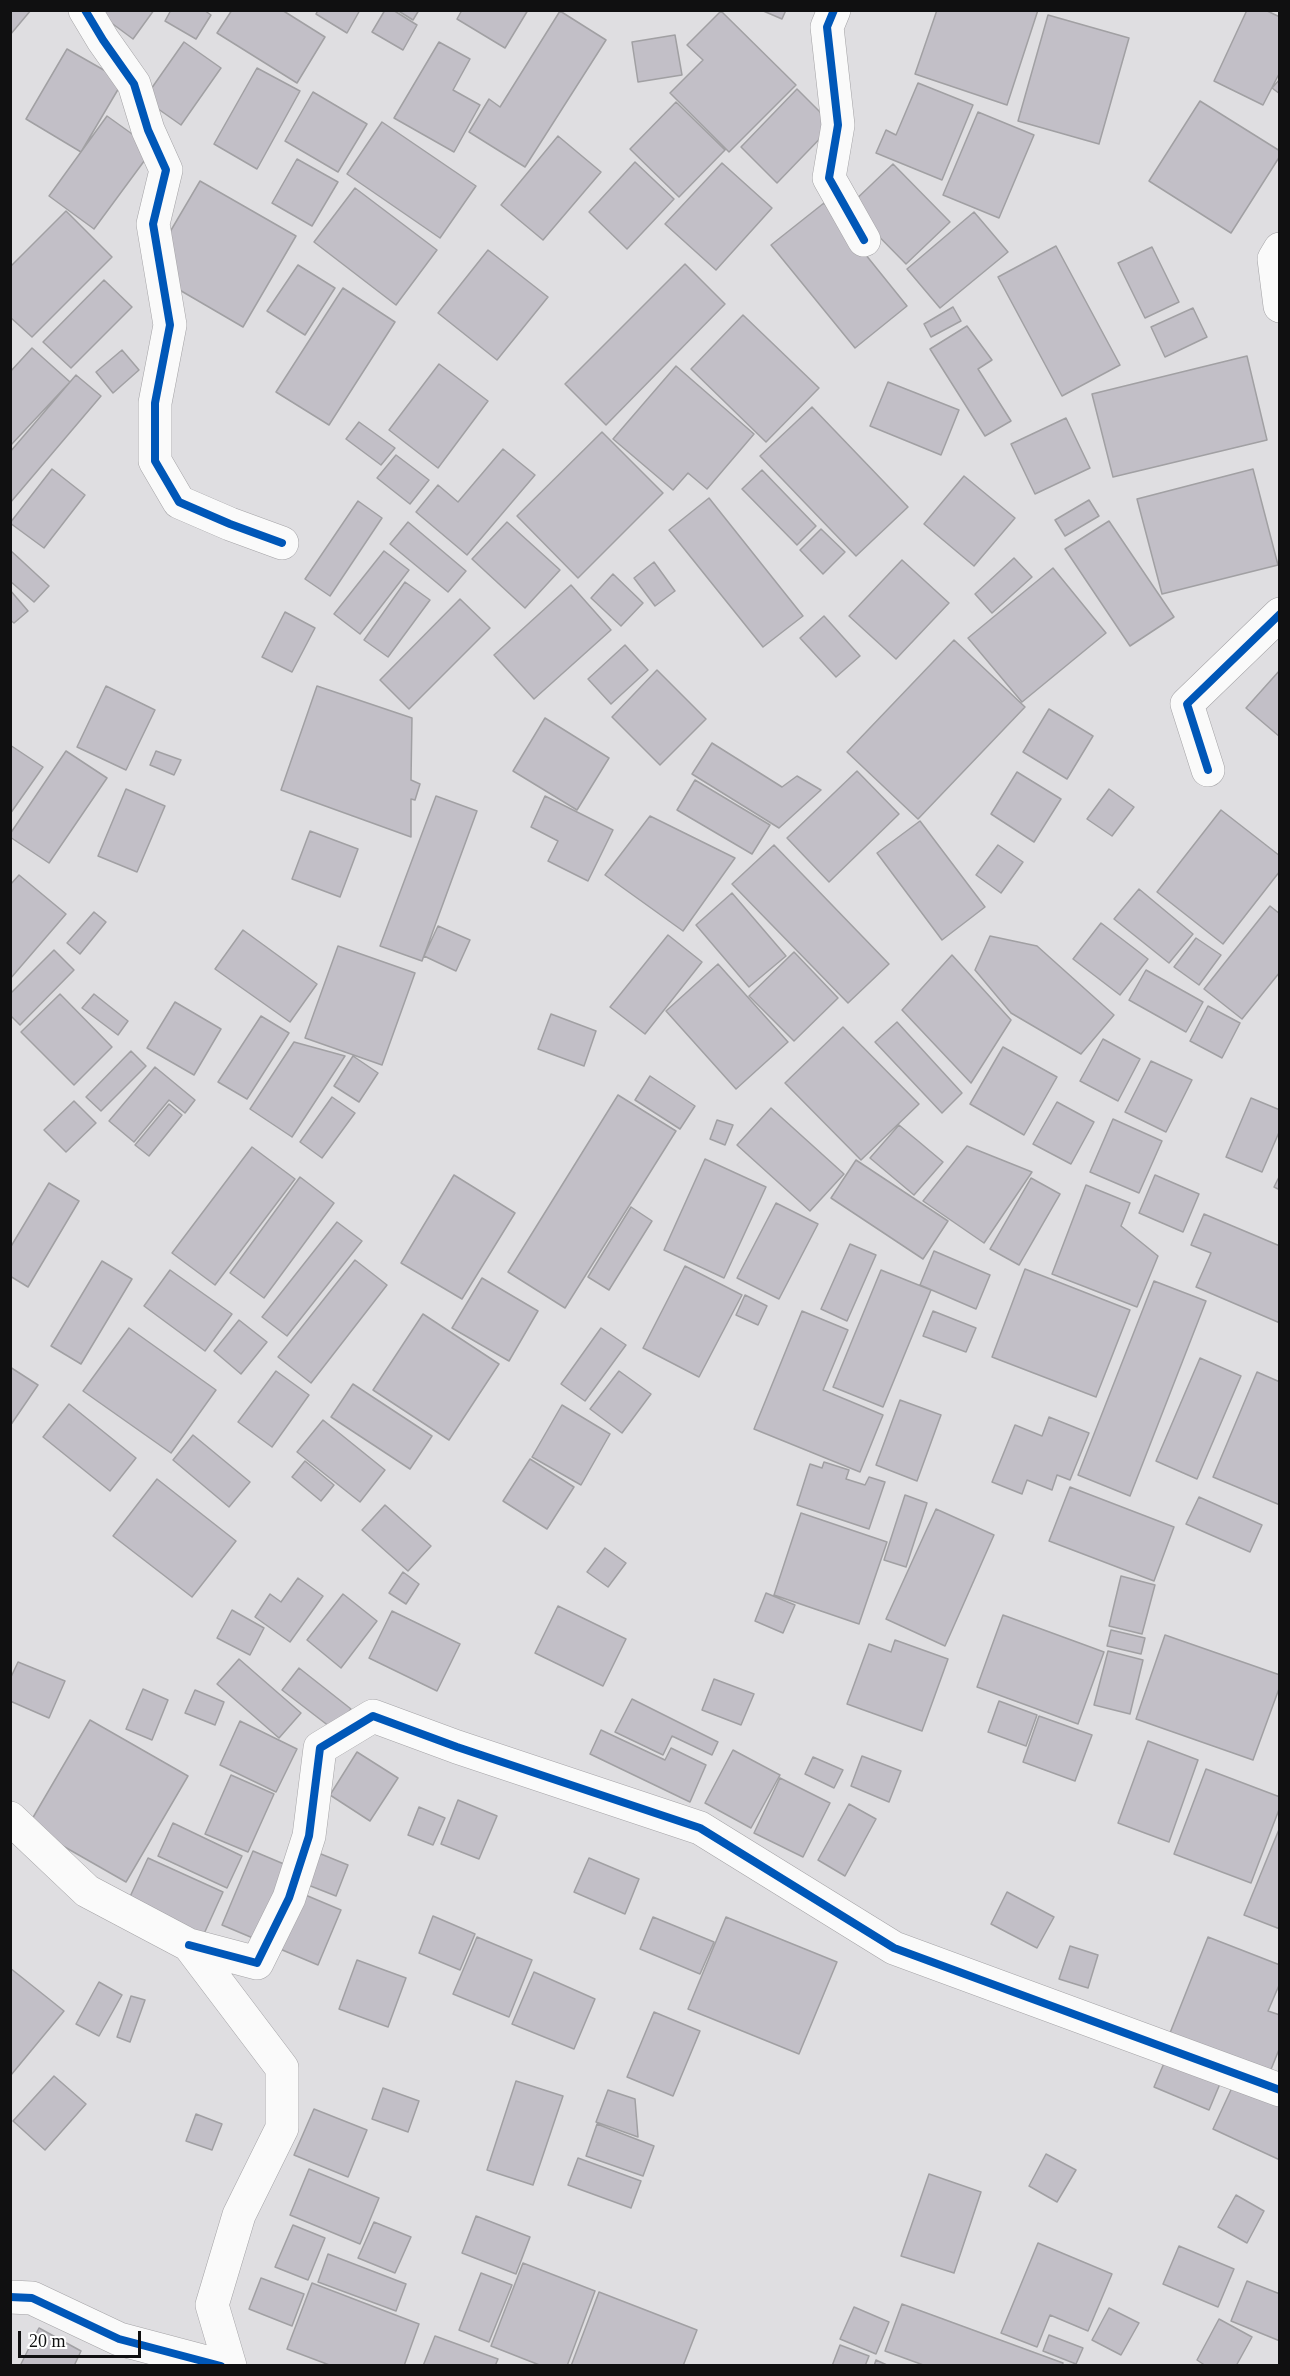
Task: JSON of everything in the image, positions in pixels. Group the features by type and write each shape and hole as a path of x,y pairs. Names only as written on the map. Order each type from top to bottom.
{"street":[{"path":"85,10 134,84 148,130 166,170 153,224 170,325 155,403 155,461 179,502 282,543"},
{"path":"834,10 827,27 838,126 829,178 864,240"},
{"path":"1280,249 1274,259 1280,306"},
{"path":"1208,770 1187,705 1280,614"},
{"path":"10,1818 87,1891 189,1945 257,1964 289,1898 309,1836 320,1748 373,1716 457,1747 700,1828 894,1948 1280,2090"},
{"path":"189,1945 282,2068 282,2128 239,2215 212,2305 230,2366"},
{"path":"10,2297 32,2298 119,2339 221,2366"}],"building":[{"path":"10,10 31,10 10,35"},
{"path":"94,10 154,10 133,39"},
{"path":"171,10 204,10 211,15 196,39 165,21"},
{"path":"232,10 282,10 325,37 297,83 217,33"},
{"path":"318,10 360,10 347,33 316,14"},
{"path":"385,10 393,10 417,25 403,50 372,32"},
{"path":"397,10 419,10 413,20"},
{"path":"462,10 528,10 505,48 457,19"},
{"path":"761,10 786,10 782,19"},
{"path":"937,10 1038,10 1007,105 915,74"},
{"path":"1247,10 1265,10 1280,17 1280,72 1263,105 1214,81"},
{"path":"560,11 606,40 525,167 469,132 489,99 500,107"},
{"path":"721,11 796,85 729,152 670,93 703,60 687,45"},
{"path":"1048,15 1129,38 1099,144 1018,121"},
{"path":"675,35 682,75 638,82 632,42"},
{"path":"184,42 221,68 181,125 144,99"},
{"path":"439,42 470,59 453,90 480,105 454,152 394,118"},
{"path":"67,49 123,81 81,152 26,119"},
{"path":"257,68 300,91 257,169 214,144"},
{"path":"1280,79 1280,94 1272,88"},
{"path":"918,83 973,105 942,180 876,153 886,130 896,135"},
{"path":"797,89 833,125 777,183 741,147"},
{"path":"313,92 367,124 338,172 285,141"},
{"path":"1200,101 1280,151 1280,156 1231,233 1149,181"},
{"path":"676,102 725,150 679,197 630,149"},
{"path":"978,112 1034,135 999,218 943,195"},
{"path":"107,116 153,149 94,229 49,196"},
{"path":"382,122 476,186 440,238 347,174"},
{"path":"558,136 601,172 543,240 501,205"},
{"path":"297,159 338,182 312,226 272,203"},
{"path":"635,162 674,199 627,249 589,212"},
{"path":"722,163 772,208 716,270 665,224"},
{"path":"893,164 950,222 906,264 849,206"},
{"path":"200,181 296,236 243,327 147,271"},
{"path":"355,188 437,250 396,305 314,242"},
{"path":"824,203 907,306 855,348 771,245"},
{"path":"66,211 112,257 32,337 10,317 10,267"},
{"path":"974,212 1008,252 940,308 907,269"},
{"path":"1056,246 1120,365 1062,396 998,277"},
{"path":"1152,247 1179,302 1145,318 1118,263"},
{"path":"488,250 548,297 497,360 438,313"},
{"path":"685,264 725,304 606,425 565,384"},
{"path":"298,265 335,288 305,335 267,311"},
{"path":"104,280 132,307 71,368 43,342"},
{"path":"343,288 395,322 329,425 276,392"},
{"path":"953,307 961,321 931,337 924,324"},
{"path":"1193,308 1207,337 1165,357 1151,327"},
{"path":"743,315 819,388 766,442 691,369"},
{"path":"967,326 992,360 978,369 1011,421 985,436 930,349"},
{"path":"32,348 70,382 10,446 10,372"},
{"path":"122,350 139,370 113,393 96,372"},
{"path":"1247,356 1267,440 1113,477 1092,394"},
{"path":"439,364 488,401 438,468 389,430"},
{"path":"676,366 754,434 707,489 688,473 673,490 613,439"},
{"path":"76,375 101,396 10,503 10,452"},
{"path":"888,382 959,410 941,455 870,426"},
{"path":"812,407 908,507 856,556 760,456"},
{"path":"1066,418 1090,468 1035,494 1011,444"},
{"path":"359,422 395,448 381,465 346,439"},
{"path":"602,432 663,493 578,578 517,516"},
{"path":"503,449 535,475 467,555 416,512 438,485 458,502"},
{"path":"396,455 429,480 410,504 377,478"},
{"path":"52,469 85,495 44,548 10,523"},
{"path":"1253,469 1278,565 1162,594 1137,499"},
{"path":"762,470 816,526 797,545 742,489"},
{"path":"964,476 1015,518 974,566 924,524"},
{"path":"709,498 803,616 763,647 669,530"},
{"path":"1089,500 1099,516 1065,536 1055,520"},
{"path":"358,501 382,518 330,596 305,579"},
{"path":"1109,521 1174,617 1130,646 1065,549"},
{"path":"408,522 466,571 448,592 390,544"},
{"path":"507,522 560,570 525,608 472,559"},
{"path":"821,529 845,552 823,574 800,550"},
{"path":"10,550 49,586 34,602 10,581"},
{"path":"384,551 409,570 360,634 334,614"},
{"path":"1014,558 1032,577 992,613 975,594"},
{"path":"902,560 949,603 896,659 849,616"},
{"path":"654,562 675,591 655,606 634,578"},
{"path":"1053,568 1106,633 1022,702 968,638"},
{"path":"613,574 643,603 621,626 591,598"},
{"path":"405,582 430,600 388,657 364,640"},
{"path":"571,585 611,630 534,699 494,655"},
{"path":"10,590 28,611 14,623 10,620"},
{"path":"460,599 490,628 409,709 380,680"},
{"path":"285,612 315,628 292,672 262,657"},
{"path":"824,616 860,656 836,677 800,638"},
{"path":"954,640 1025,707 918,819 847,752"},
{"path":"625,645 648,670 611,704 588,679"},
{"path":"657,670 706,719 660,765 612,717"},
{"path":"1280,670 1280,737 1246,708"},
{"path":"106,686 155,710 126,770 77,747"},
{"path":"317,686 412,718 411,780 420,784 415,800 411,799 411,837 281,790"},
{"path":"1049,709 1093,736 1067,779 1023,752"},
{"path":"545,718 609,758 577,810 513,771"},
{"path":"712,743 782,787 797,776 821,790 779,828 692,774"},
{"path":"10,745 43,767 10,814"},
{"path":"66,751 107,778 49,863 10,837 10,834"},
{"path":"156,751 181,760 174,775 150,765"},
{"path":"857,771 899,814 829,882 787,838"},
{"path":"1017,772 1061,799 1034,842 991,814"},
{"path":"695,780 770,825 752,854 677,810"},
{"path":"126,789 165,806 137,872 98,856"},
{"path":"1109,789 1134,807 1112,836 1087,819"},
{"path":"436,796 477,811 422,961 380,946"},
{"path":"545,796 613,830 588,881 548,861 558,841 531,827"},
{"path":"1221,810 1280,856 1280,871 1223,944 1157,892"},
{"path":"650,816 735,858 683,931 605,875"},
{"path":"920,821 985,907 942,940 877,853"},
{"path":"310,831 358,849 340,897 292,879"},
{"path":"774,845 889,964 848,1003 732,884"},
{"path":"998,845 1023,862 1001,893 976,875"},
{"path":"19,875 66,914 10,979 10,885"},
{"path":"1139,889 1193,934 1169,963 1114,919"},
{"path":"732,893 786,956 749,987 696,925"},
{"path":"1270,906 1280,914 1280,972 1242,1019 1204,989"},
{"path":"94,912 106,922 80,954 67,943"},
{"path":"1101,923 1148,959 1120,995 1073,959"},
{"path":"438,926 470,940 456,971 424,956"},
{"path":"243,930 317,984 290,1022 215,969"},
{"path":"668,935 702,962 645,1034 610,1007"},
{"path":"990,936 1037,946 1114,1015 1081,1054 1011,1013 975,970"},
{"path":"1196,938 1221,955 1199,985 1174,967"},
{"path":"338,946 415,973 382,1065 305,1038"},
{"path":"54,950 74,970 20,1025 10,1015 10,994"},
{"path":"794,952 838,998 794,1041 749,996"},
{"path":"952,955 1011,1020 971,1083 902,1010"},
{"path":"718,964 788,1042 736,1089 666,1011"},
{"path":"1146,970 1203,1002 1186,1032 1129,1000"},
{"path":"60,994 112,1047 74,1085 21,1032"},
{"path":"94,994 128,1021 118,1035 82,1008"},
{"path":"175,1002 221,1029 194,1075 147,1048"},
{"path":"1208,1006 1240,1023 1222,1058 1190,1041"},
{"path":"551,1014 596,1031 584,1066 538,1049"},
{"path":"261,1016 289,1033 247,1099 218,1082"},
{"path":"897,1022 962,1093 942,1113 875,1042"},
{"path":"843,1027 919,1104 861,1160 785,1083"},
{"path":"1103,1039 1140,1059 1118,1101 1080,1081"},
{"path":"294,1042 345,1056 292,1137 250,1109"},
{"path":"1003,1047 1057,1077 1024,1135 970,1104"},
{"path":"131,1051 146,1066 101,1111 86,1097"},
{"path":"353,1056 378,1073 359,1102 334,1086"},
{"path":"1151,1061 1192,1080 1166,1132 1125,1112"},
{"path":"155,1067 195,1100 185,1113 169,1100 134,1142 109,1121"},
{"path":"650,1076 695,1106 680,1129 635,1100"},
{"path":"618,1095 676,1131 565,1308 508,1272"},
{"path":"332,1097 355,1113 322,1158 300,1142"},
{"path":"1251,1098 1280,1110 1280,1130 1262,1172 1226,1157"},
{"path":"74,1101 96,1123 66,1152 44,1130"},
{"path":"1057,1102 1094,1122 1071,1164 1033,1144"},
{"path":"169,1104 182,1115 149,1156 135,1145"},
{"path":"771,1108 844,1174 810,1211 737,1145"},
{"path":"1113,1119 1162,1141 1139,1193 1090,1172"},
{"path":"717,1120 733,1125 725,1145 710,1139"},
{"path":"899,1125 943,1162 914,1195 870,1158"},
{"path":"967,1146 1032,1172 984,1243 923,1201"},
{"path":"252,1147 295,1179 215,1285 172,1253"},
{"path":"705,1159 766,1187 724,1278 664,1250"},
{"path":"856,1160 948,1221 923,1259 831,1198"},
{"path":"454,1175 515,1213 462,1299 401,1263"},
{"path":"1155,1175 1199,1194 1183,1232 1139,1213"},
{"path":"1280,1175 1280,1190 1274,1187"},
{"path":"300,1177 334,1203 264,1298 230,1273"},
{"path":"1031,1178 1060,1194 1019,1265 990,1249"},
{"path":"49,1183 79,1201 28,1287 10,1276 10,1248"},
{"path":"1086,1185 1130,1203 1121,1226 1158,1256 1137,1307 1052,1274"},
{"path":"776,1203 818,1224 779,1299 737,1278"},
{"path":"631,1207 652,1221 609,1290 588,1277"},
{"path":"1204,1214 1280,1246 1280,1323 1196,1287 1211,1253 1191,1245"},
{"path":"337,1222 362,1241 287,1336 262,1317"},
{"path":"850,1244 876,1255 847,1321 821,1309"},
{"path":"934,1251 990,1275 976,1309 920,1285"},
{"path":"355,1260 387,1285 311,1383 278,1357"},
{"path":"102,1261 132,1279 81,1364 51,1346"},
{"path":"685,1266 742,1295 699,1377 643,1348"},
{"path":"1025,1269 1130,1310 1096,1397 992,1357"},
{"path":"170,1270 232,1314 205,1351 144,1306"},
{"path":"881,1270 931,1290 883,1407 833,1387"},
{"path":"482,1278 538,1311 509,1361 452,1328"},
{"path":"1154,1281 1206,1301 1130,1496 1078,1475"},
{"path":"745,1295 767,1306 758,1325 736,1315"},
{"path":"802,1311 848,1330 823,1390 883,1415 860,1472 754,1429"},
{"path":"933,1311 976,1328 966,1352 923,1336"},
{"path":"423,1314 499,1364 449,1440 373,1390"},
{"path":"239,1320 267,1342 241,1374 214,1351"},
{"path":"129,1328 216,1390 171,1453 83,1391"},
{"path":"601,1328 626,1345 585,1401 561,1384"},
{"path":"1200,1358 1241,1376 1197,1479 1156,1461"},
{"path":"10,1367 38,1385 10,1426"},
{"path":"276,1371 309,1395 272,1447 238,1422"},
{"path":"619,1371 651,1394 622,1433 590,1409"},
{"path":"1257,1372 1280,1382 1280,1505 1213,1477"},
{"path":"353,1384 432,1436 410,1469 331,1417"},
{"path":"900,1400 941,1415 917,1481 876,1465"},
{"path":"69,1404 136,1458 110,1491 43,1437"},
{"path":"562,1405 610,1434 581,1485 532,1457"},
{"path":"1049,1417 1089,1433 1070,1480 1057,1475 1052,1490 1027,1480 1022,1494 992,1482 1015,1425 1042,1436"},
{"path":"323,1420 385,1470 360,1502 297,1452"},
{"path":"193,1435 250,1482 229,1507 173,1460"},
{"path":"530,1459 574,1487 547,1529 503,1501"},
{"path":"305,1461 334,1485 321,1501 292,1477"},
{"path":"824,1462 849,1470 846,1479 865,1485 869,1477 885,1482 869,1529 797,1505 810,1464 822,1468"},
{"path":"157,1479 236,1541 192,1597 113,1536"},
{"path":"1070,1487 1174,1527 1154,1581 1049,1541"},
{"path":"905,1495 927,1503 906,1567 884,1560"},
{"path":"1199,1497 1262,1525 1250,1552 1186,1524"},
{"path":"385,1505 431,1546 408,1571 362,1530"},
{"path":"936,1509 994,1535 945,1646 886,1619"},
{"path":"801,1513 887,1542 859,1624 774,1595"},
{"path":"605,1548 626,1563 608,1587 587,1572"},
{"path":"403,1572 419,1584 406,1604 389,1593"},
{"path":"1121,1576 1155,1585 1142,1634 1109,1626"},
{"path":"298,1578 323,1596 290,1642 255,1617 270,1594 281,1602"},
{"path":"766,1593 795,1605 783,1633 755,1621"},
{"path":"343,1594 377,1621 341,1668 307,1640"},
{"path":"558,1606 626,1639 603,1686 535,1653"},
{"path":"232,1610 264,1628 250,1655 217,1638"},
{"path":"392,1611 460,1644 437,1691 369,1658"},
{"path":"1003,1615 1104,1652 1078,1724 977,1687"},
{"path":"1111,1630 1145,1638 1141,1654 1107,1646"},
{"path":"1165,1635 1280,1675 1280,1686 1253,1760 1136,1719"},
{"path":"895,1640 948,1659 922,1731 847,1704 869,1644 891,1652"},
{"path":"1108,1651 1143,1660 1130,1714 1094,1705"},
{"path":"239,1659 301,1713 279,1738 217,1684"},
{"path":"18,1662 65,1681 49,1718 10,1701 10,1679"},
{"path":"299,1668 351,1709 334,1730 282,1690"},
{"path":"714,1679 754,1694 741,1725 702,1710"},
{"path":"143,1689 168,1700 152,1740 126,1729"},
{"path":"195,1690 224,1702 215,1725 185,1713"},
{"path":"632,1699 718,1742 712,1755 672,1736 663,1755 615,1732"},
{"path":"999,1701 1037,1715 1026,1746 988,1732"},
{"path":"1039,1716 1092,1735 1075,1781 1023,1762"},
{"path":"90,1720 188,1776 126,1882 28,1826"},
{"path":"240,1721 297,1749 276,1792 220,1765"},
{"path":"601,1730 665,1760 671,1748 706,1765 690,1802 590,1754"},
{"path":"1148,1741 1198,1760 1169,1842 1118,1823"},
{"path":"733,1750 780,1775 751,1828 705,1803"},
{"path":"357,1752 398,1778 370,1821 330,1795"},
{"path":"862,1756 901,1771 889,1802 851,1786"},
{"path":"813,1757 843,1770 834,1788 805,1774"},
{"path":"1206,1769 1280,1797 1280,1807 1251,1883 1174,1854"},
{"path":"231,1775 274,1794 248,1852 205,1834"},
{"path":"780,1778 830,1803 803,1857 754,1833"},
{"path":"458,1800 497,1816 479,1859 441,1844"},
{"path":"849,1804 876,1819 845,1876 818,1860"},
{"path":"419,1807 445,1818 433,1845 408,1835"},
{"path":"173,1823 242,1856 227,1888 158,1856"},
{"path":"1280,1827 1280,1929 1244,1915"},
{"path":"253,1851 291,1867 260,1941 222,1925"},
{"path":"316,1852 348,1865 336,1896 303,1883"},
{"path":"148,1858 223,1892 203,1936 128,1901"},
{"path":"589,1858 639,1879 625,1914 574,1892"},
{"path":"1007,1892 1054,1917 1037,1948 991,1924"},
{"path":"303,1894 341,1910 318,1965 280,1949"},
{"path":"433,1916 475,1934 460,1970 419,1953"},
{"path":"653,1917 714,1942 700,1974 640,1949"},
{"path":"726,1917 837,1962 799,2054 688,2009"},
{"path":"477,1937 532,1960 509,2017 453,1994"},
{"path":"1208,1937 1280,1965 1280,1983 1268,2011 1280,2015 1280,2047 1270,2072 1170,2033"},
{"path":"1070,1946 1098,1955 1088,1988 1059,1979"},
{"path":"357,1960 406,1978 388,2027 339,2009"},
{"path":"10,1968 64,2011 11,2075 10,2074"},
{"path":"534,1972 595,1999 574,2049 512,2024"},
{"path":"99,1982 122,1995 99,2036 76,2024"},
{"path":"131,1996 145,2000 130,2042 117,2037"},
{"path":"654,2012 700,2031 673,2096 627,2077"},
{"path":"1167,2056 1222,2079 1209,2110 1154,2087"},
{"path":"54,2076 86,2104 45,2150 13,2121"},
{"path":"1236,2079 1280,2100 1280,2160 1213,2129"},
{"path":"516,2081 563,2096 533,2185 487,2170"},
{"path":"383,2088 419,2101 408,2132 372,2119"},
{"path":"608,2090 635,2099 638,2137 596,2122"},
{"path":"314,2109 367,2130 348,2177 294,2155"},
{"path":"196,2114 222,2124 212,2150 186,2141"},
{"path":"597,2124 654,2146 643,2176 586,2156"},
{"path":"1046,2154 1076,2170 1057,2202 1029,2186"},
{"path":"578,2158 641,2181 631,2208 568,2185"},
{"path":"309,2169 379,2198 360,2244 290,2215"},
{"path":"929,2174 981,2192 954,2273 901,2256"},
{"path":"1236,2195 1264,2211 1247,2243 1218,2227"},
{"path":"476,2216 530,2237 516,2274 462,2253"},
{"path":"374,2222 411,2237 395,2273 358,2258"},
{"path":"293,2225 325,2238 308,2280 275,2267"},
{"path":"1038,2243 1112,2274 1088,2331 1050,2315 1037,2347 1001,2333"},
{"path":"1179,2246 1234,2269 1218,2307 1163,2284"},
{"path":"328,2254 406,2284 396,2311 318,2282"},
{"path":"523,2263 595,2291 567,2366 542,2366 491,2346"},
{"path":"481,2273 512,2285 489,2342 459,2330"},
{"path":"261,2278 304,2294 292,2326 249,2309"},
{"path":"1247,2281 1280,2294 1280,2341 1231,2321"},
{"path":"312,2283 419,2324 404,2366 332,2366 287,2349"},
{"path":"599,2292 697,2330 683,2366 571,2366"},
{"path":"902,2304 1063,2363 1062,2366 926,2366 885,2351"},
{"path":"854,2307 889,2322 876,2354 840,2339"},
{"path":"1109,2308 1139,2323 1121,2355 1092,2340"},
{"path":"1219,2319 1252,2337 1236,2366 1206,2366 1197,2360"},
{"path":"39,2328 81,2351 74,2366 20,2366"},
{"path":"1049,2335 1083,2348 1076,2364 1043,2351"},
{"path":"435,2336 498,2359 495,2366 423,2366"},
{"path":"840,2345 869,2356 865,2366 832,2366"},
{"path":"876,2360 889,2366 874,2366"}],"cycle path":[{"path":"85,10 134,84 148,130 166,170 153,224 170,325 155,403 155,461 179,502 282,543"},
{"path":"834,10 827,27 838,125 829,178 864,240"},
{"path":"1208,770 1187,704 1280,614"},
{"path":"189,1945 257,1963 289,1898 309,1836 320,1748 373,1716 457,1747 700,1828 894,1948 1280,2090"},
{"path":"10,2297 32,2298 119,2339 221,2366"}]}
